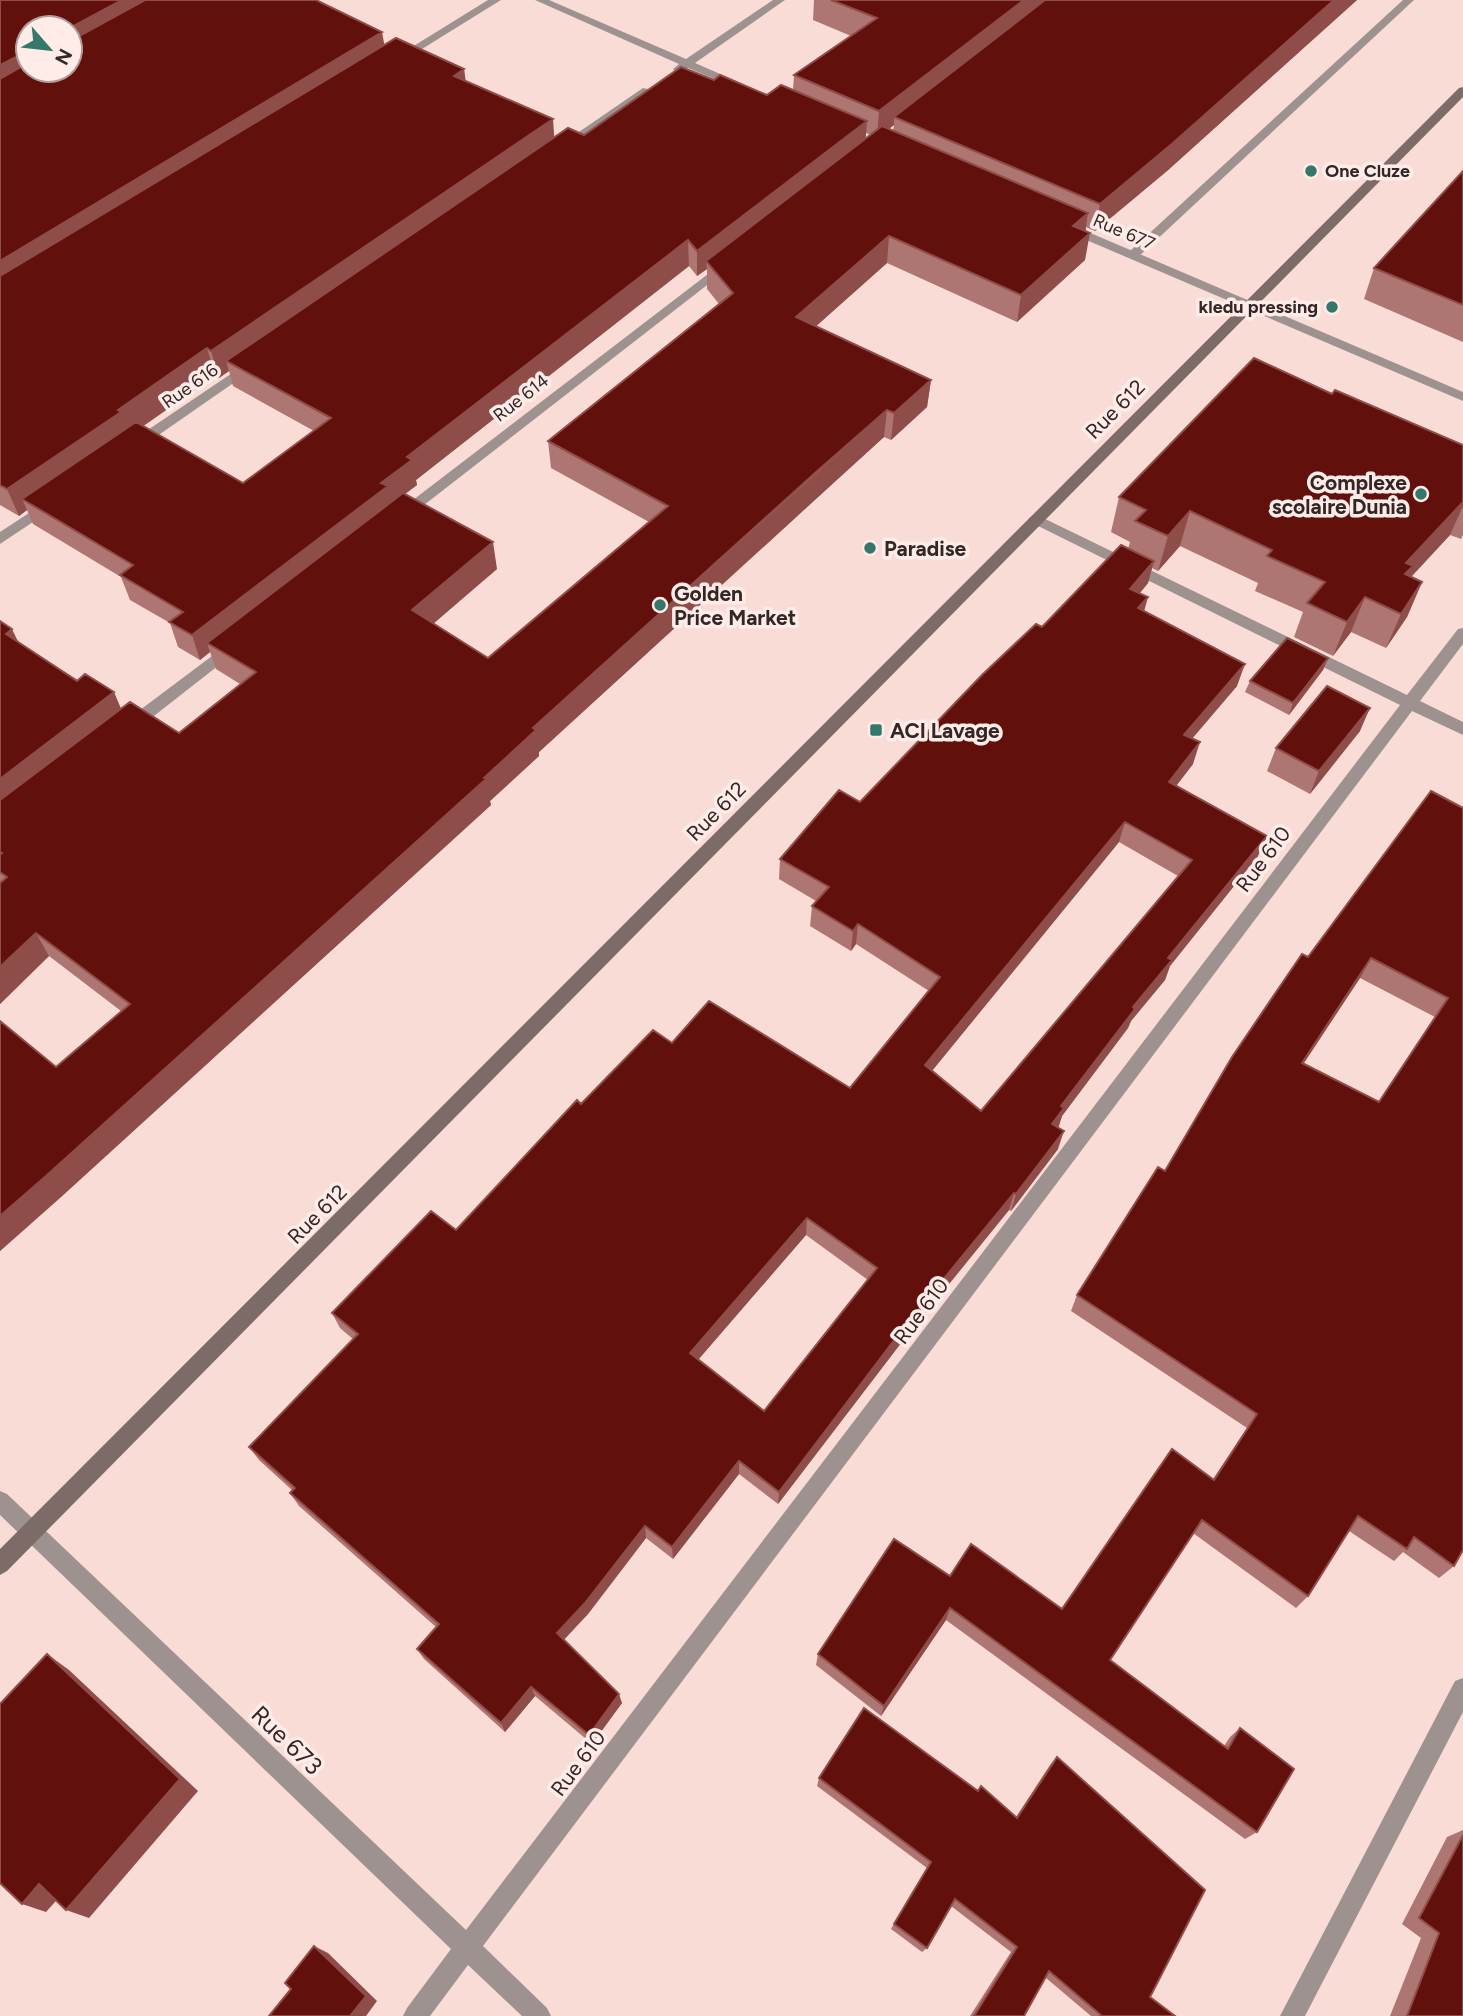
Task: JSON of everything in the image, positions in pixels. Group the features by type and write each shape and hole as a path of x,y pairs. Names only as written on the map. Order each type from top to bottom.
{"street":[{"path":"390,65 496,0"},
{"path":"540,0 750,91"},
{"path":"549,159 779,0"},
{"path":"1133,255 1409,0"},
{"name":"Rue 612","path":"0,1564 1463,90"},
{"name":"Rue 677","path":"1056,222 1463,397"},
{"name":"Rue 614","path":"384,529 736,256"},
{"name":"Rue 616","path":"126,452 263,357"},
{"path":"0,539 57,499"},
{"path":"1035,519 1463,729"},
{"name":"Rue 610","path":"415,2016 1463,633"},
{"path":"121,733 242,639"},
{"name":"Rue 673","path":"0,1501 539,2016"},
{"path":"1292,2016 1463,1689"}],"building":[{"path":"0,0 122,0 84,20 84,14 14,14 14,58 0,65"},
{"path":"145,0 316,0 382,32 0,261 0,79 14,71 14,84 84,84 84,33"},
{"path":"831,0 1024,0 879,111 794,75 877,18"},
{"path":"1045,0 1334,0 1100,204 894,117"},
{"path":"396,38 464,69 454,76 553,119 211,351 207,348 118,410 121,412 7,489 0,485 0,276"},
{"path":"681,67 714,80 720,75 767,95 781,85 867,121 697,251 688,240 407,457 412,460 381,483 388,486 192,635 169,622 183,612 120,575 133,565 22,499 136,422 243,483 331,418 226,361 568,128 584,135"},
{"path":"882,126 1088,213 1073,226 1090,233 1021,295 889,236 796,317 931,380 894,413 887,410 815,473 533,728 536,730 484,778 486,779 0,1216 0,1021 56,1067 130,1004 36,933 0,967 0,883 7,877 0,872 0,800 130,702 179,733 256,672 207,643 403,493 493,542 412,610 488,658 668,506 548,441 733,293 706,261"},
{"path":"1463,171 1463,305 1374,268"},
{"path":"1254,358 1332,394 1335,390 1463,445 1463,502 1406,563 1413,566 1405,574 1422,582 1401,614 1365,597 1347,622 1307,603 1325,582 1267,556 1272,550 1190,511 1168,536 1135,521 1146,510 1119,497"},
{"path":"1121,545 1154,561 1130,589 1148,597 1138,608 1245,664 1184,735 1200,742 1169,782 1267,836 1168,958 1172,960 1133,1007 1135,1009 1061,1106 1064,1108 1052,1124 1064,1131 1016,1194 1014,1193 901,1331 779,1492 739,1461 672,1547 645,1526 585,1603 557,1633 619,1694 589,1735 531,1687 501,1723 417,1649 439,1624 290,1493 295,1488 249,1447 358,1334 332,1313 431,1211 456,1230 577,1100 581,1104 653,1030 672,1043 709,1001 850,1088 940,977 858,924 853,931 812,906 829,887 780,859 839,790 860,802 982,675 1036,624 1042,627","holes":["1125,822 1192,860 981,1111 925,1065","807,1218 877,1268 764,1411 690,1353"]},
{"path":"0,621 12,629 6,634 77,681 85,674 114,692 0,779"},
{"path":"1287,638 1328,658 1293,703 1250,681"},
{"path":"1327,686 1370,708 1319,771 1276,748"},
{"path":"1431,791 1463,808 1463,1550 1454,1566 1414,1537 1407,1549 1358,1516 1308,1596 1202,1520 1110,1660 1228,1749 1240,1728 1294,1769 1257,1832 950,1608 884,1706 818,1654 894,1539 950,1576 971,1544 1062,1609 1172,1449 1214,1480 1257,1414 1077,1295 1158,1167 1165,1171 1232,1057 1302,954 1308,957","holes":["1371,958 1448,998 1379,1102 1302,1063"]},
{"path":"47,1654 180,1779 66,1910 39,1884 22,1904 0,1883 0,1704"},
{"path":"864,1708 978,1791 981,1786 1017,1818 1057,1757 1205,1890 1150,1997 1175,2016 1102,2016 1049,1971 1024,2016 974,2016 1017,1947 955,1899 927,1948 894,1924 931,1862 819,1778"},
{"path":"1463,1835 1463,2016 1407,2016 1439,1933 1419,1918"},
{"path":"314,1946 366,1996 350,2016 269,2016 291,1989 285,1983"}],"place":[{"name":"One Cluze","path":"1311,171"},
{"name":"kledu pressing","path":"1332,307"},
{"name":"Complexe scolaire Dunia","path":"1421,494"},
{"name":"Paradise","path":"870,548"},
{"name":"Golden Price Market","path":"660,605"},
{"name":"ACI Lavage","path":"876,730"}]}
